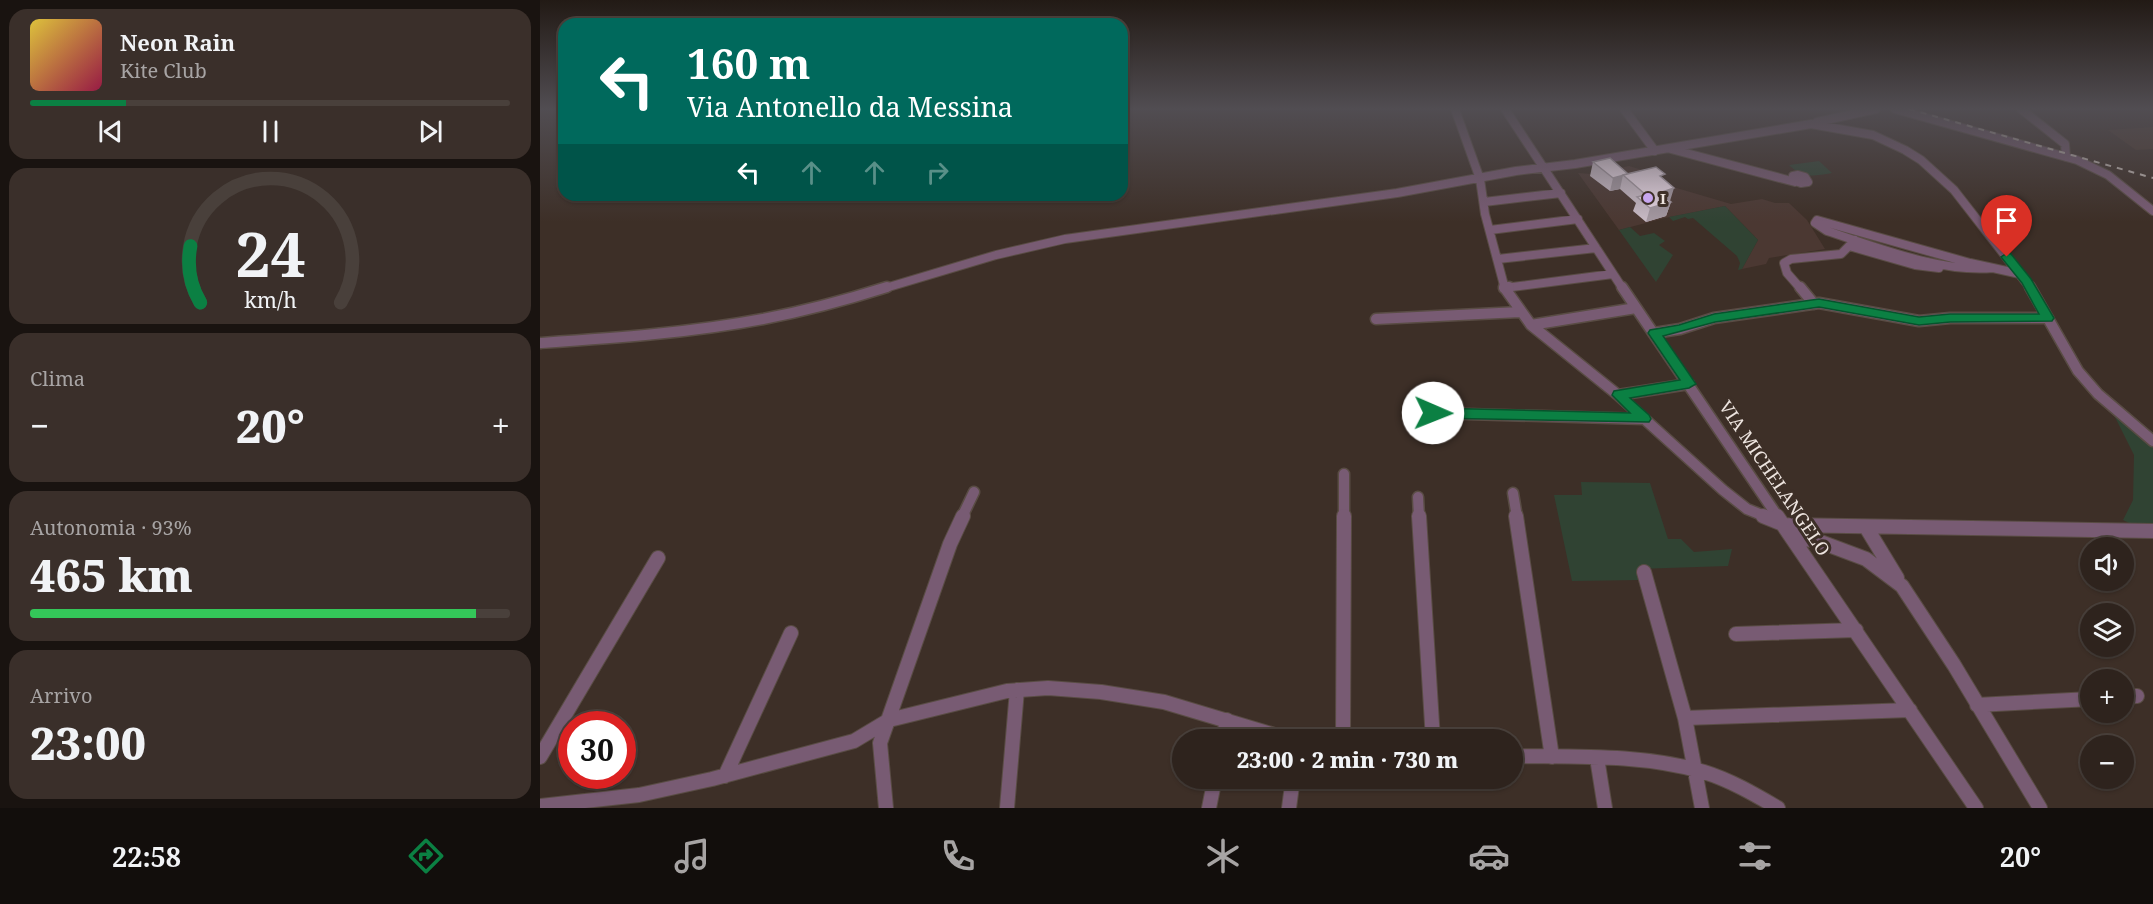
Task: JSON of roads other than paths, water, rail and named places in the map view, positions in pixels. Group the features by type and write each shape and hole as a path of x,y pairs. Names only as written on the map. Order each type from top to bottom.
{"street":[{"path":"1468,147 1480,179 1504,288 1532,325 1618,395 1747,509 1789,531 1866,559 1902,586"},
{"path":"1516,171 1529,160 1530,147"},
{"name":"VIA MICHELANGELO","path":"1530,147 1613,274 1976,808"},
{"path":"1652,147 1655,151"},
{"path":"540,344 667,334 743,323 815,308 995,255 1056,241 1480,179 1516,171 1681,147"},
{"path":"1899,147 1940,176 2020,274 2078,371 2098,394 2153,441"},
{"path":"2029,147 2066,157 2108,175 2153,211"},
{"path":"2066,147 2066,157"},
{"path":"1668,149 1795,182"},
{"path":"1484,202 1561,193"},
{"path":"1490,230 1578,219"},
{"path":"1993,268 1981,271 1956,267 1921,266 1852,243 1815,223 1817,220 2020,274"},
{"path":"1814,304 1787,273 1784,263 1791,259 1841,254 1852,243"},
{"path":"1498,259 1596,248"},
{"path":"1504,288 1613,274"},
{"path":"1654,333 1680,329 1714,318 1814,304 1919,321 1950,318 2048,318"},
{"path":"1532,325 1636,308"},
{"path":"1376,319 1520,312"},
{"path":"1618,395 1689,384"},
{"path":"1433,413 1644,419"},
{"path":"1343,729 1344,474"},
{"path":"886,808 880,743 950,544 974,492"},
{"path":"1513,493 1552,757"},
{"path":"1418,496 1432,729"},
{"path":"1789,531 1866,527 2153,531"},
{"path":"1866,527 2040,808"},
{"path":"540,757 658,558"},
{"path":"1644,572 1685,718 1702,808"},
{"path":"1736,634 1856,630"},
{"path":"725,776 791,633"},
{"path":"540,807 639,795 725,776 854,741 889,720 1017,690 1048,688 1101,692 1164,702 1256,729"},
{"path":"1007,808 1017,690"},
{"path":"1977,705 2080,700"},
{"path":"1685,718 1910,710"},
{"path":"1225,729 1227,720"},
{"path":"1523,756 1660,762 1694,769 1737,785 1778,808"},
{"path":"1597,758 1605,808"},
{"path":"1209,808 1213,789"},
{"path":"1289,808 1292,789"}],"railway":[{"path":"2042,147 2153,178"}],"place":[{"name":"I","path":"1648,198"}]}
